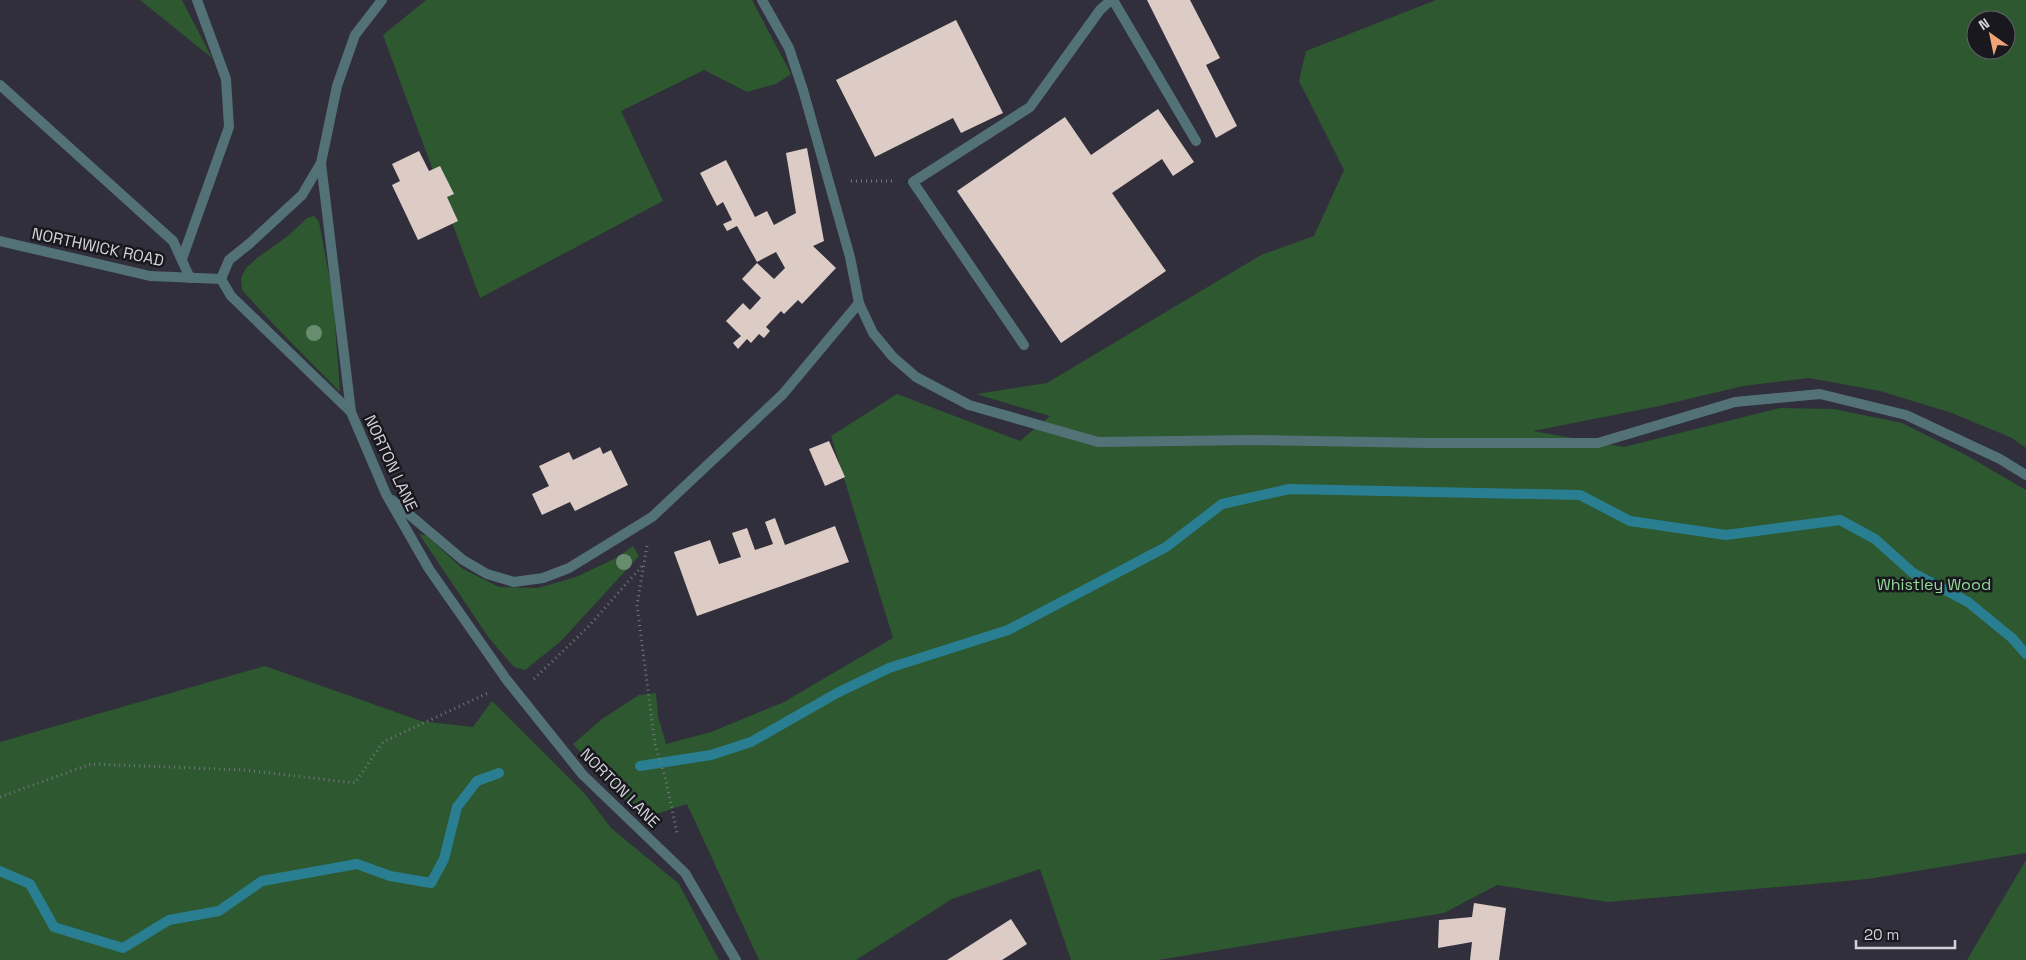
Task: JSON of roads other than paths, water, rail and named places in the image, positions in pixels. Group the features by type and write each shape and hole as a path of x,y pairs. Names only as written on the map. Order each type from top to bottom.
{"street":[{"path":"182,259 229,127 226,79 197,0"},
{"path":"350,412 321,163 337,86 355,35 382,0"},
{"path":"762,0 790,48 850,257 859,304 873,333 893,357 916,377 969,405 1098,442 1252,440 1598,443 1735,402 1820,394 1906,414 2000,458 2026,475"},
{"path":"1094,0 1100,10"},
{"path":"1024,345 913,182 1030,107 1100,10 1112,0 1196,142"},
{"path":"0,84 173,241 190,278"},
{"path":"221,279 228,260 249,244 302,195 321,163"},
{"name":"NORTHWICK ROAD","path":"0,240 150,276 221,279"},
{"name":"NORTON LANE","path":"221,279 231,296 350,412 386,494 429,569 506,679 583,775 685,873 736,960"},
{"path":"386,494 463,560 487,574 514,582 543,578 569,568 652,517 783,394 859,304"}],"waterway":[{"path":"640,766 711,755 751,742 837,693 889,668 1008,630 1166,547 1222,504 1289,489 1580,495 1630,521 1726,535 1840,520 1875,539 1913,573 1968,602 2012,638 2026,654"},
{"path":"0,871 30,884 54,927 123,948 169,920 219,911 262,881 357,864 390,876 431,883 444,859 457,807 477,781 499,773"}],"park label":[{"name":"Whistley Wood","path":"1934,584"}]}
